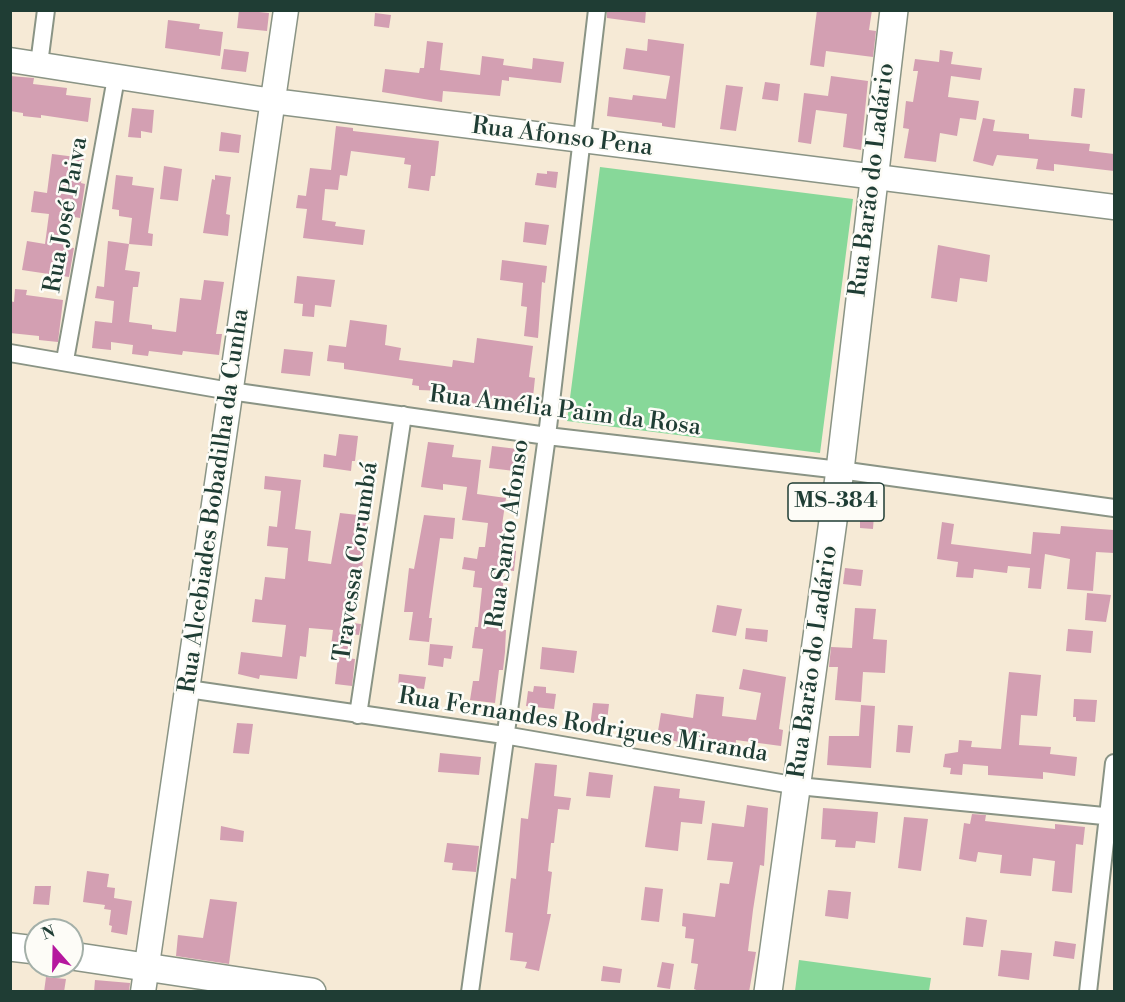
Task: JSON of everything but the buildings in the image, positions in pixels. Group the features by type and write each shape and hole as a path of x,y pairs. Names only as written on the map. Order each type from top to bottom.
{"main road":[{"name":"Rua Barão do Ladário","path":"768,992 840,470 894,10"},
{"path":"84,960 144,979 312,992"}],"street":[{"path":"39,64 46,10"},
{"name":"Rua Alcebiades Bobadilha da Cunha","path":"144,979 286,10"},
{"name":"Rua Santo Afonso","path":"470,992 547,436 597,10"},
{"name":"Rua Afonso Pena","path":"10,60 273,101 1114,207"},
{"name":"Rua José Paiva","path":"65,360 116,78"},
{"name":"Rua Amélia Paim da Rosa","path":"10,353 65,360 230,391 547,436 840,470 1114,508"},
{"name":"Travessa Corumbá","path":"358,715 403,415"},
{"name":"Rua Fernandes Rodrigues Miranda","path":"188,689 504,735 798,786 1112,816"},
{"path":"1088,992 1112,816 1114,763"}],"green space":[{"path":"600,167 853,199 820,453 567,421"},
{"path":"799,960 931,978 929,991 795,991"}]}
